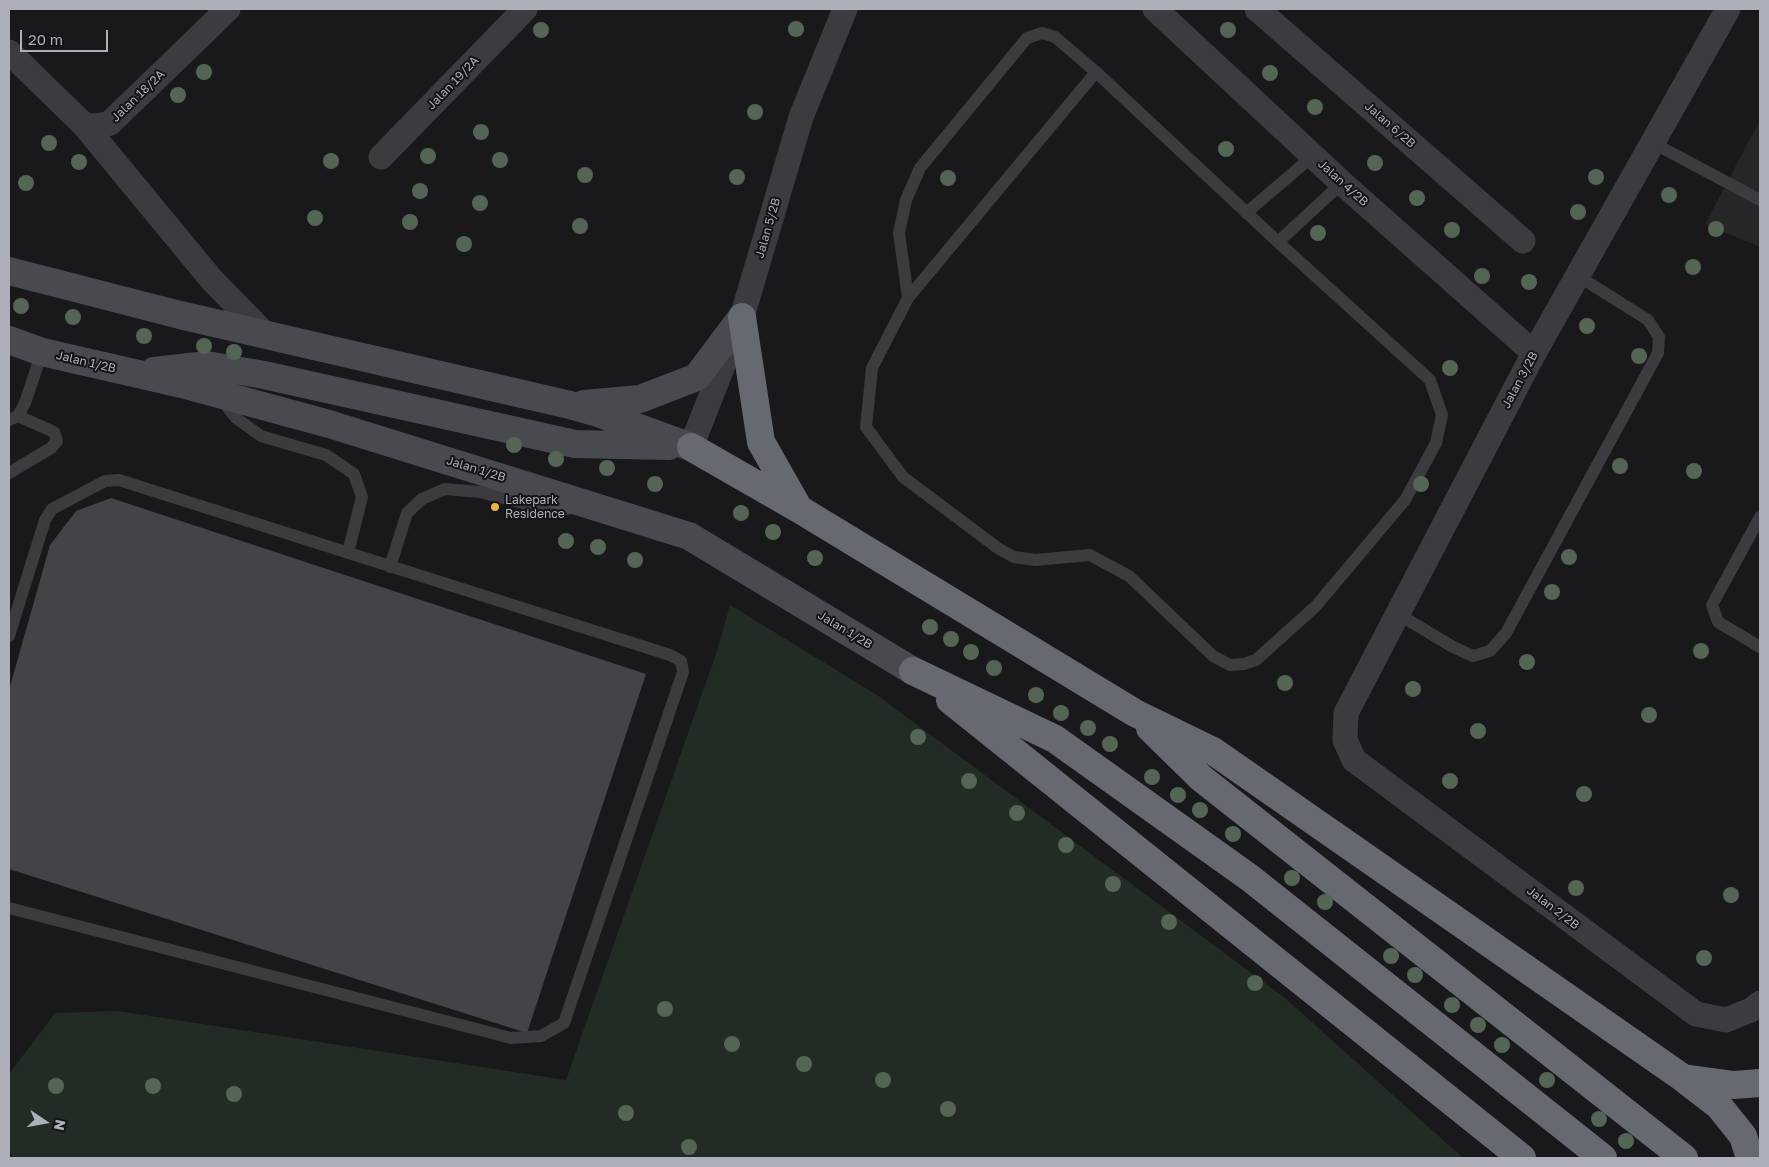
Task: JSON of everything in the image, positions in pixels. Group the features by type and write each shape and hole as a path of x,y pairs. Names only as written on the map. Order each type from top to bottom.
{"highway":[{"path":"742,317 762,442 799,509"},
{"path":"691,447 799,509 1135,713 1213,751 1683,1078 1719,1106 1743,1136 1750,1158"},
{"path":"914,672 1055,739 1250,878 1603,1158"},
{"path":"914,672 1522,1158"},
{"path":"1135,713 1201,778 1684,1158"},
{"path":"1683,1078 1734,1085 1760,1082"}],"street":[{"name":"Jalan 18/2A","path":"84,124 98,126 110,124 228,9"},
{"name":"Jalan 19/2A","path":"381,157 525,9"},
{"name":"Jalan 5/2B","path":"691,447 742,317 801,117 845,9"},
{"name":"Jalan 4/2B","path":"1155,9 1342,183 1534,353"},
{"name":"Jalan 6/2B","path":"1257,9 1523,242"},
{"name":"Jalan 3/2B","path":"1354,760 1345,740 1346,713 1534,353 1728,9"},
{"path":"9,52 84,124 212,280 264,333"},
{"path":"9,271 180,315 570,405 598,413 691,447"},
{"path":"570,405 640,399 697,377 742,317"},
{"name":"Jalan 1/2B","path":"9,340 42,352 216,393 329,424 689,536 914,672"},
{"path":"136,373 207,365 264,375 575,444 691,447"},
{"name":"Jalan 2/2B","path":"1354,760 1696,1014 1726,1020 1750,1010 1760,1003"}],"lane":[{"path":"908,298 899,233 906,200 920,168 1027,38 1042,33 1055,37 1096,72 1278,242 1430,380 1442,415 1436,443 1405,500 1316,606 1256,660 1244,664 1230,665 1213,656 1130,576 1098,559 1090,555 1034,560 1014,557 999,549 903,477 866,427 872,368 908,298 1096,72"},
{"path":"1653,143 1760,200"},
{"path":"1246,212 1313,156"},
{"path":"1278,242 1342,183"},
{"path":"1398,614 1454,647 1474,656 1490,651 1506,633 1658,353 1659,337 1648,320 1578,276"},
{"path":"9,473 52,448 57,441 54,432 13,418 25,403 42,352"},
{"path":"216,393 236,418 261,436 326,455 354,474 362,497 348,553"},
{"path":"9,636 44,520 52,509 105,481 119,480 670,655 680,661 683,672 564,1023 541,1036 510,1038 9,908"},
{"path":"390,567 407,513 422,499 445,488 480,492 540,506 566,509 587,503"},
{"path":"1760,517 1712,605 1718,622 1760,647"}],"shaded area":[{"path":"1760,120 1760,247 1705,224"},
{"path":"730,605 877,695 1285,998 1463,1158 13,1158 9,1150 9,1074 55,1013 118,1011 566,1080 717,651"}],"building":[{"path":"111,498 646,674 527,1033 9,869 9,690 50,545 76,511"}],"place":[{"name":"Lakepark Residence","path":"495,507"}]}
